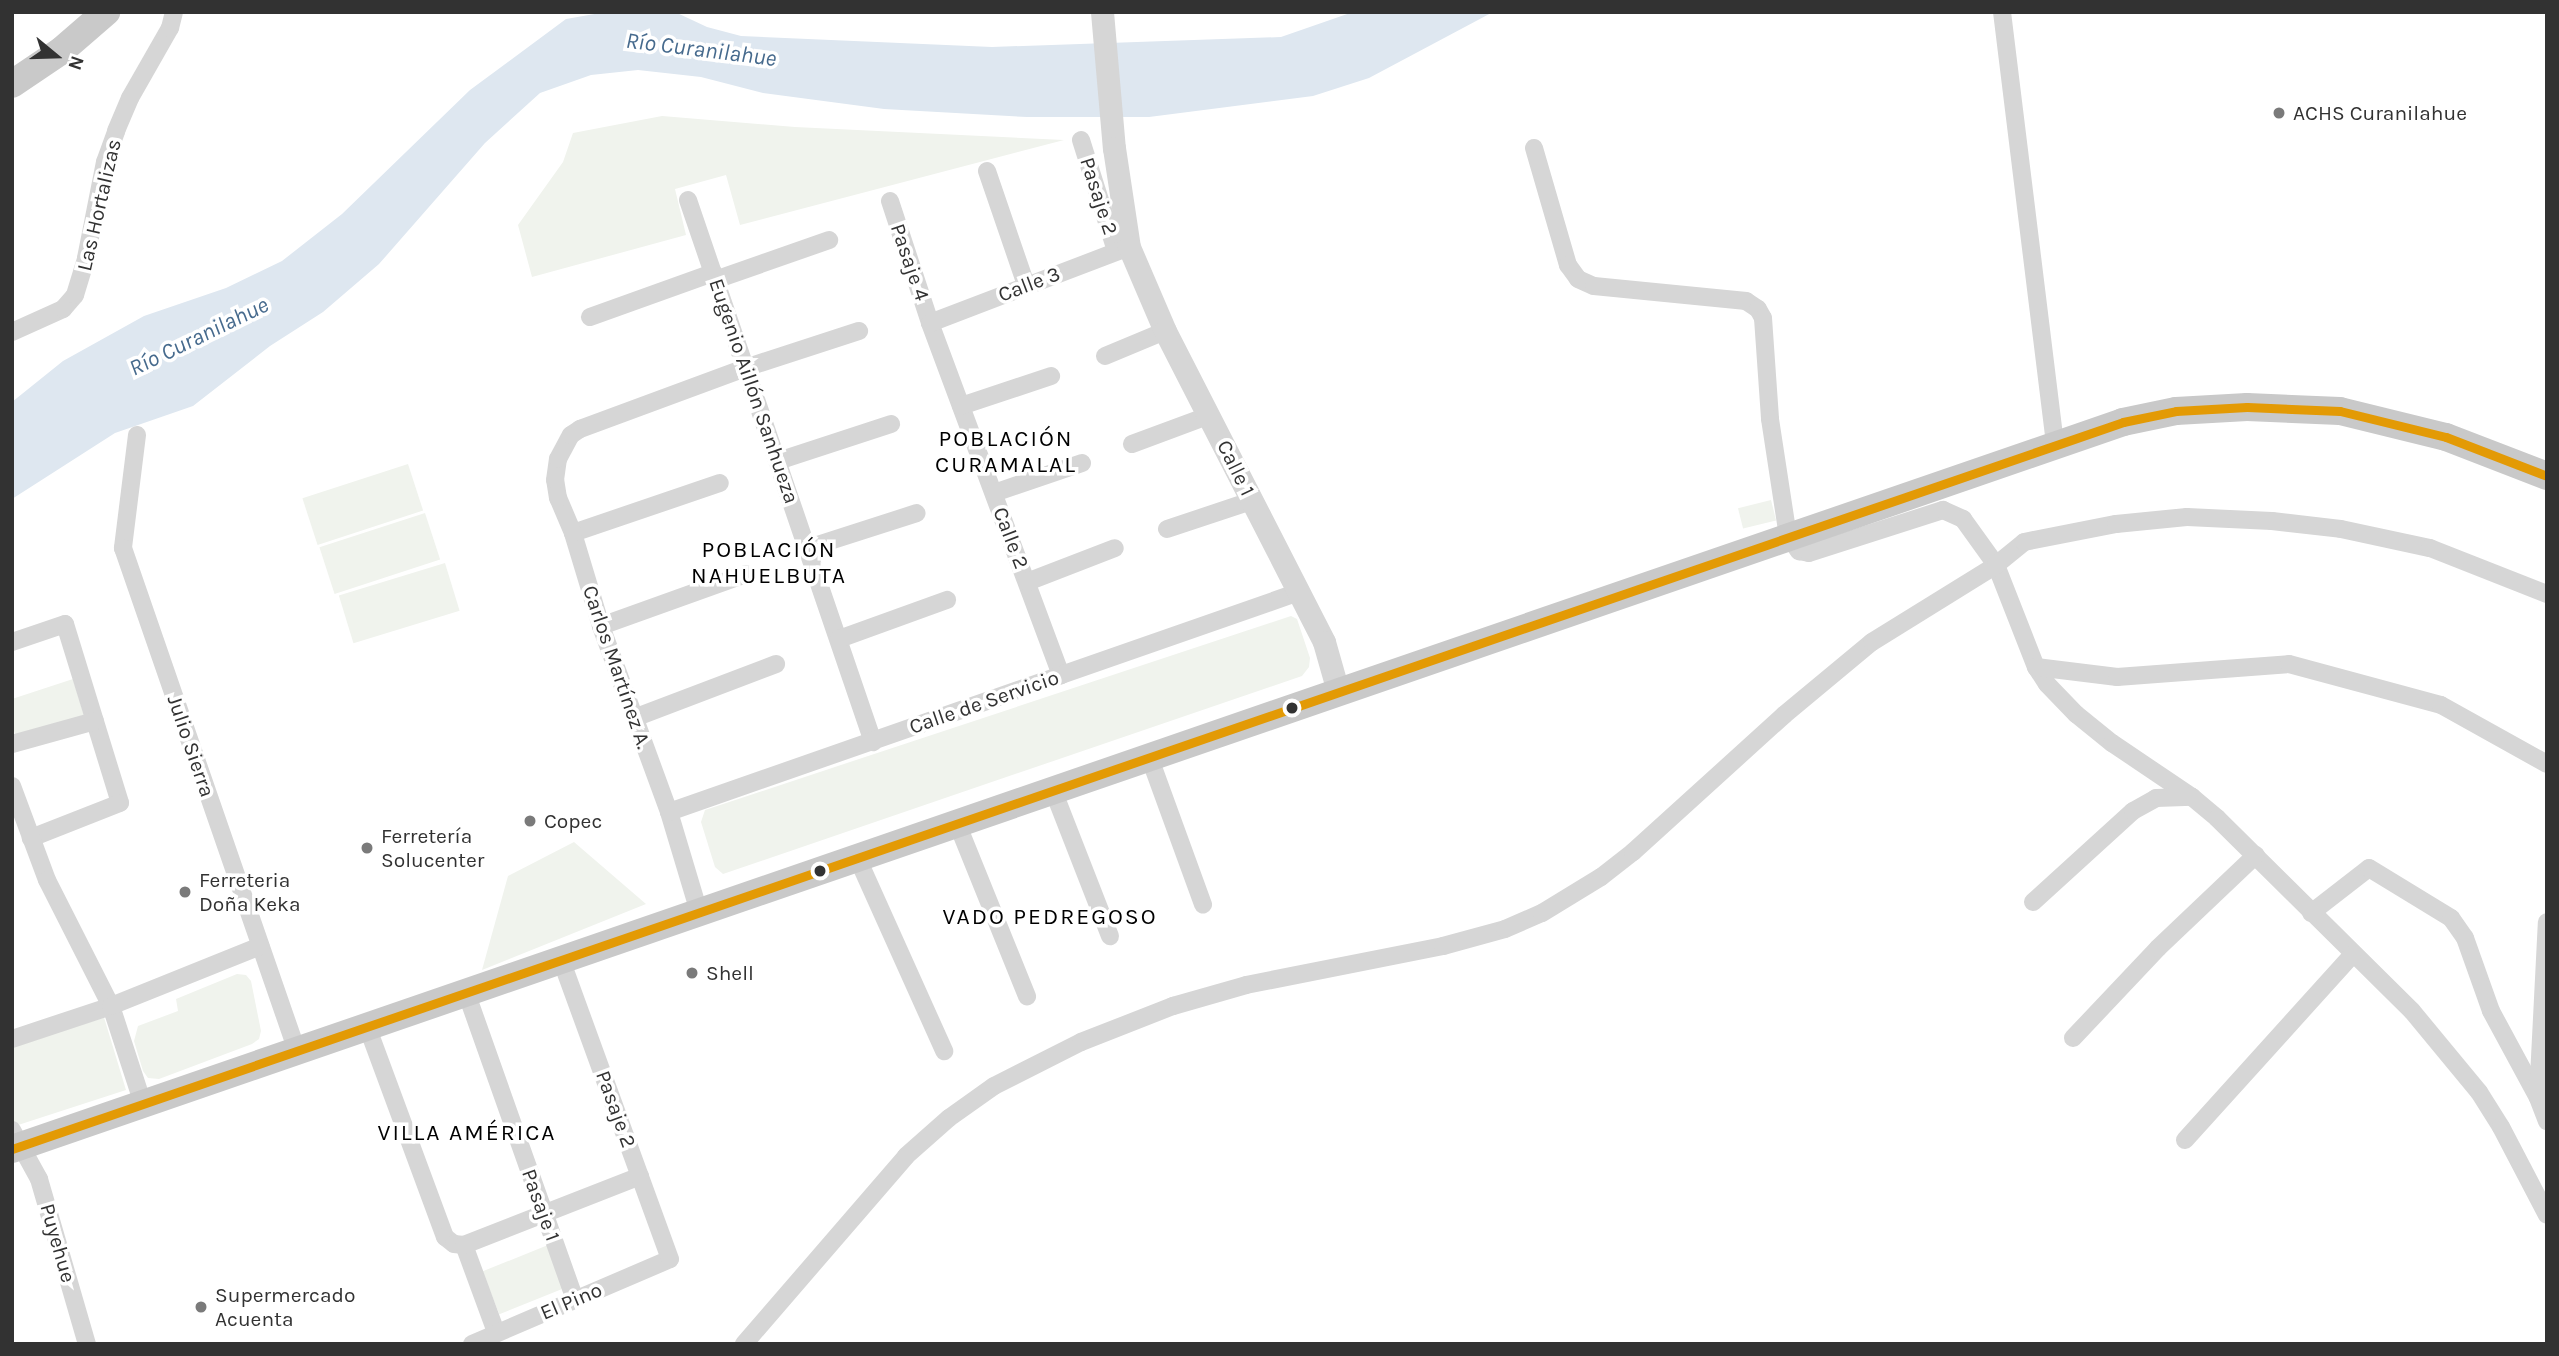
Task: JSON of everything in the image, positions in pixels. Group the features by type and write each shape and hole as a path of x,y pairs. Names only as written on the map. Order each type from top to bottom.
{"main road":[{"path":"12,84 61,51 106,12"},
{"path":"15,1142 143,1104 2054,443 2123,422 2176,411 2280,407 2371,416 2446,437 2547,476"},
{"path":"2496,456 2547,490"}],"street":[{"name":"Las Hortalizas","path":"12,332 63,309 75,295 113,141 130,98 170,28 174,12"},
{"path":"2002,12 2054,443"},
{"name":"Calle 1","path":"1101,18 1123,249 1324,642 1338,691"},
{"name":"Pasaje 2","path":"1081,141 1123,249"},
{"path":"1534,148 1568,265 1578,279 1594,286 1746,301 1758,309 1763,318 1770,419 1788,536 1799,551 1809,553 1947,511 1963,519 1996,565 2036,667 2046,684 2076,714 2112,743 2192,797 2256,855 2352,955 2412,1012 2479,1092 2501,1127 2547,1215"},
{"path":"987,171 1026,285"},
{"name":"Eugenio Aillón Sanhueza","path":"688,200 873,742"},
{"name":"Pasaje 4","path":"890,201 930,323"},
{"path":"590,317 829,240"},
{"name":"Calle 3","path":"930,323 1123,249"},
{"name":"Calle 2","path":"930,323 1061,675"},
{"path":"746,368 859,331"},
{"path":"1105,356 1165,331"},
{"name":"Carlos Martínez A.","path":"699,912 669,812 601,626 573,534 558,498 555,480 562,450 571,435 580,429 746,368"},
{"path":"961,406 1051,376"},
{"path":"1132,444 1210,415"},
{"path":"778,461 891,424"},
{"name":"Julio Sierra","path":"137,435 123,548 296,1051"},
{"path":"994,493 1082,463"},
{"path":"573,534 720,483"},
{"path":"1167,529 1251,501"},
{"path":"808,548 917,513"},
{"path":"744,1344 906,1156 949,1118 994,1086 1071,1046 1173,1006 1246,985 1443,946 1505,929 1542,913 1601,877 1633,852 1794,706 1872,642 1996,565 2024,542 2116,524 2187,517 2272,521 2341,529 2430,548 2547,594"},
{"path":"1027,582 1115,548"},
{"path":"601,626 746,574"},
{"name":"Calle de Servicio","path":"669,812 1299,592"},
{"path":"839,639 947,600"},
{"path":"12,642 65,624 120,803 31,838"},
{"path":"634,718 776,664"},
{"path":"2036,667 2117,677 2289,664 2441,705 2547,764"},
{"path":"12,744 95,721"},
{"path":"1149,756 1203,904"},
{"path":"12,786 47,880 111,1006 143,1104"},
{"path":"1053,789 1110,936"},
{"path":"2033,902 2133,811 2156,798 2192,797"},
{"path":"957,823 1027,996"},
{"path":"2073,1038 2158,948 2256,855"},
{"path":"858,857 944,1051"},
{"path":"2311,913 2369,868 2451,918 2465,938 2502,1033 2538,1098 2547,1122"},
{"path":"2538,1098 2547,922"},
{"path":"12,1039 111,1006 260,946"},
{"path":"2185,1140 2352,955"},
{"name":"Pasaje 2","path":"561,960 670,1259"},
{"name":"Pasaje 1","path":"466,992 575,1299"},
{"path":"367,1026 445,1237 454,1244 464,1245 640,1175"},
{"name":"Puyehue","path":"15,1142 39,1179 87,1344"},
{"path":"464,1245 496,1332"},
{"name":"El Pino","path":"472,1344 670,1259"}],"shaded area":[{"path":"662,116 795,127 1064,140 740,225 726,175 675,189 686,235 532,277 518,225 563,162 573,133"},
{"path":"408,464 423,511 318,545 302,498"},
{"path":"1771,500 1776,520 1743,529 1738,508"},
{"path":"425,513 440,560 335,594 319,547"},
{"path":"445,563 460,611 353,643 339,595"},
{"path":"1291,616 1297,619 1310,658 1309,667 1302,676 723,874 715,867 701,822 705,810"},
{"path":"73,679 85,719 17,741 12,724 12,699"},
{"path":"574,842 646,904 482,970 508,876"},
{"path":"237,974 246,975 251,981 261,1031 259,1039 159,1079 148,1078 143,1071 134,1041 138,1026 178,1011 176,999"},
{"path":"103,1014 126,1090 12,1127 12,1046"},
{"path":"548,1245 565,1288 499,1314 482,1272"}],"water":[{"name":"Río Curanilahue","path":"606,12 675,12 707,27 741,36 992,47 1281,37 1353,12 1493,12 1369,78 1313,96 1149,117 1027,117 884,109 763,93 701,77 638,70 591,75 540,93 485,143 379,264 323,312 270,346 193,406 115,433 12,499 12,402 63,361 144,316 226,288 282,261 342,214 470,90 566,19"}],"transit line":[{"path":"12,1149 2123,422 2176,411 2247,407 2340,411 2446,437 2547,476"}],"place":[{"name":"ACHS Curanilahue","path":"2279,113"},
{"name":"Copec","path":"530,821"},
{"name":"Ferretería Solucenter","path":"367,848"},
{"name":"Ferreteria Doña Keka","path":"185,892"},
{"name":"Shell","path":"692,973"},
{"name":"Supermercado Acuenta","path":"201,1307"}],"district":[{"name":"POBLACIÓN CURAMALAL","path":"1006,452"},
{"name":"POBLACIÓN NAHUELBUTA","path":"769,563"},
{"name":"VADO PEDREGOSO","path":"1050,917"},
{"name":"VILLA AMÉRICA","path":"467,1133"}]}
